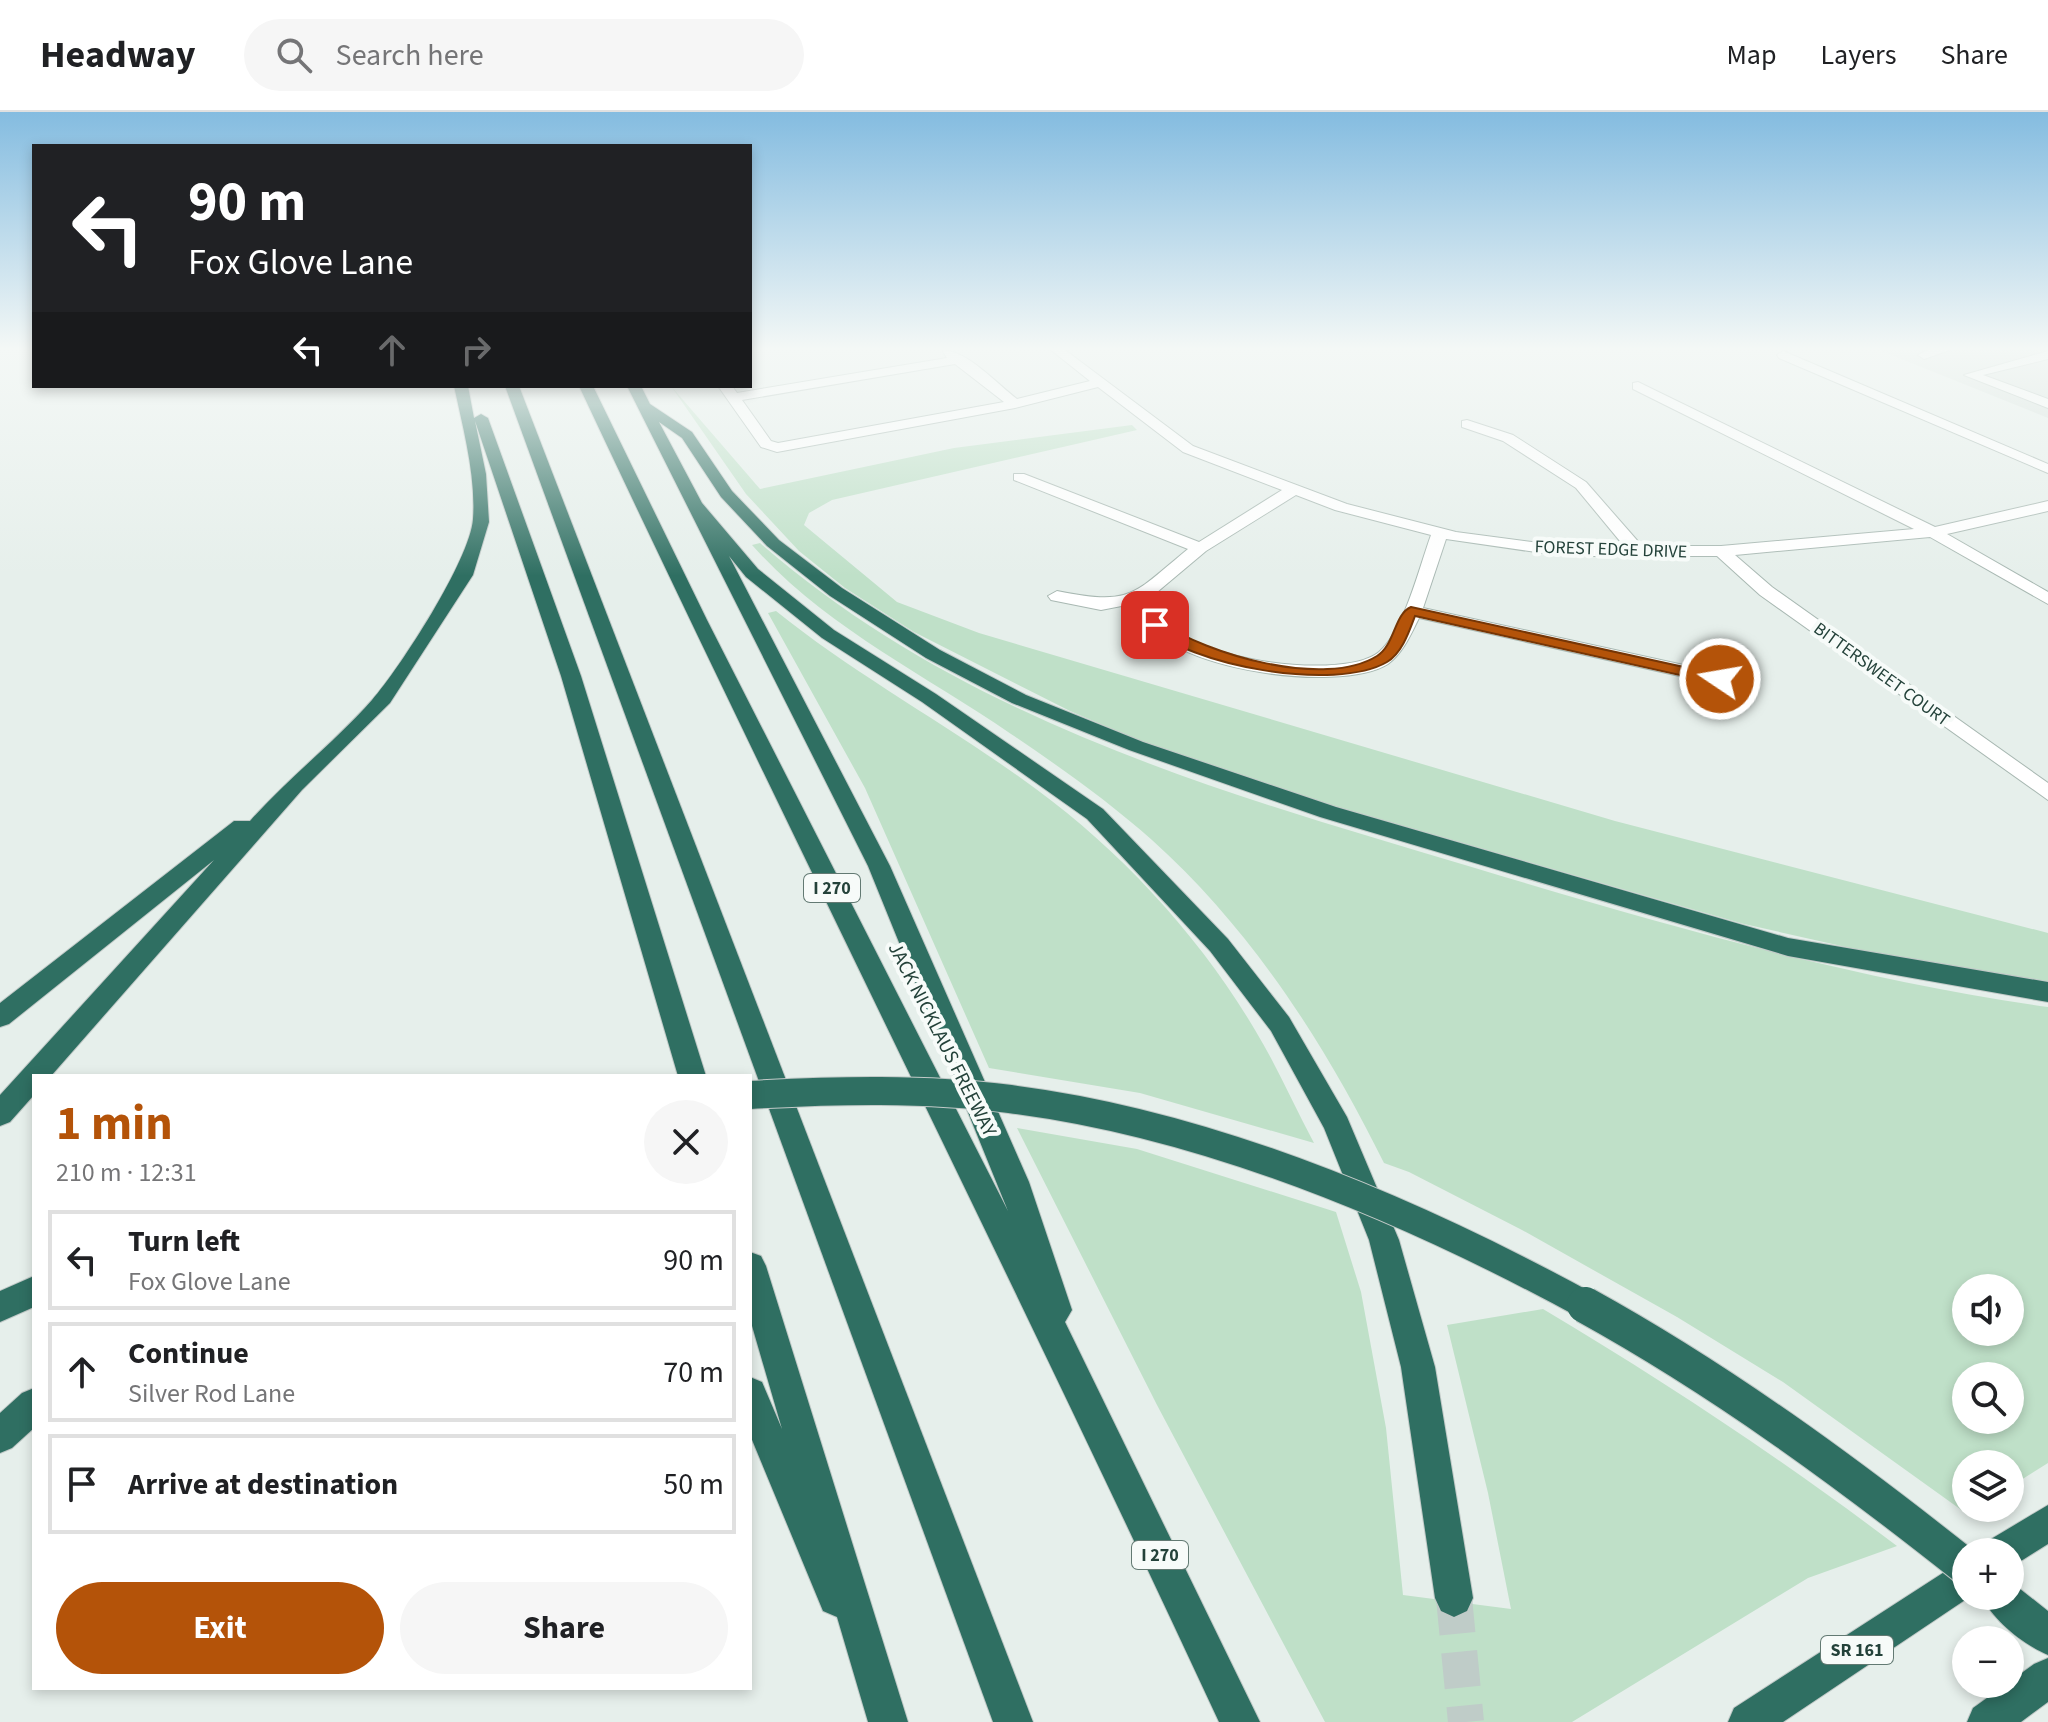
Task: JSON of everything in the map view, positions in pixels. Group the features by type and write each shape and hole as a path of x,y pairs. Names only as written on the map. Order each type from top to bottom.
{"highway":[{"path":"36,1074 294,785 380,703 464,575 481,522 479,474 469,425"},
{"path":"483,425 571,676 691,1074"},
{"path":"527,425 1013,1722"},
{"name":"JACK NICKLAUS FREEWAY","path":"605,425 705,635 1081,1388 1240,1722"},
{"path":"656,425 879,866 1014,1182 1081,1388"},
{"path":"673,425 687,435 726,494 773,543 921,647 1019,699 1136,746 1328,812 1788,947 2048,992"},
{"path":"697,507 752,573 828,634 929,698 1095,814 1219,945 1280,1024 1337,1125 1384,1240 1418,1367 1454,1598"},
{"path":"0,1017 294,785"},
{"path":"0,1114 32,1078"},
{"path":"752,1095 843,1089 1017,1099 1156,1130 1266,1162 1379,1203 1575,1299 1691,1367 1814,1449 1952,1556"},
{"path":"752,1273 888,1722"},
{"path":"0,1307 32,1292"},
{"path":"752,1399 888,1722"},
{"path":"0,1436 32,1407"},
{"path":"2024,1539 2048,1523"},
{"name":"SR 161","path":"1748,1722 1952,1586"},
{"path":"2017,1610 2048,1636"},
{"path":"1987,1722 2048,1678"}],"street":[{"path":"753,425 766,444 777,448 901,425"},
{"name":"FOREST EDGE DRIVE","path":"1154,425 1188,449 1341,507 1440,533 1563,551 1721,551 1933,532 2048,506"},
{"path":"1470,425 1508,438 1581,485 1639,553"},
{"path":"1717,425 1933,532 2048,599"},
{"path":"1946,425 2048,469"},
{"path":"1019,477 1200,548"},
{"path":"1293,490 1200,548 1148,591 1145,608 1155,625 1176,639 1278,670 1336,673 1382,659 1398,642 1440,533"},
{"name":"BITTERSWEET COURT","path":"1721,551 1766,591 2048,793"},
{"path":"1057,596 1101,605 1147,596"},
{"path":"1411,611 1720,679"}],"green space":[{"path":"698,425 705,425 760,489 954,448 1132,425 1137,430 832,500 809,513 804,525 897,602 979,633 1615,821 2048,933 2048,982 1886,956 1744,924 1310,799 1162,750 1070,711 914,632 845,588 799,551 746,494"},
{"path":"760,543 839,605 922,658 1009,704 1099,744 1191,779 1380,840 1688,930 1830,966 2048,1007 2048,1463 2024,1478 2024,1450 1952,1450 1952,1503 1783,1382 1677,1317 1522,1230 1409,1172 1384,1163 1311,1032 1254,950 1188,875 1152,840 1066,772 843,625 780,574 752,545"},
{"path":"776,611 839,658 1036,789 1129,869 1184,930 1233,996 1271,1058 1314,1143 1140,1093 989,1068 865,788 768,613"},
{"path":"1017,1128 1137,1149 1336,1212 1361,1292 1386,1428 1403,1595 1511,1609 1488,1493 1447,1325 1543,1309 1723,1423 1897,1546 1808,1578 1572,1722 1325,1722 1157,1405"}],"tunnel":[{"path":"1454,1598 1466,1722"}],"route":[{"path":"1155,625 1176,639 1246,662 1278,670 1336,673 1382,659 1398,642 1411,611 1720,679"}]}
